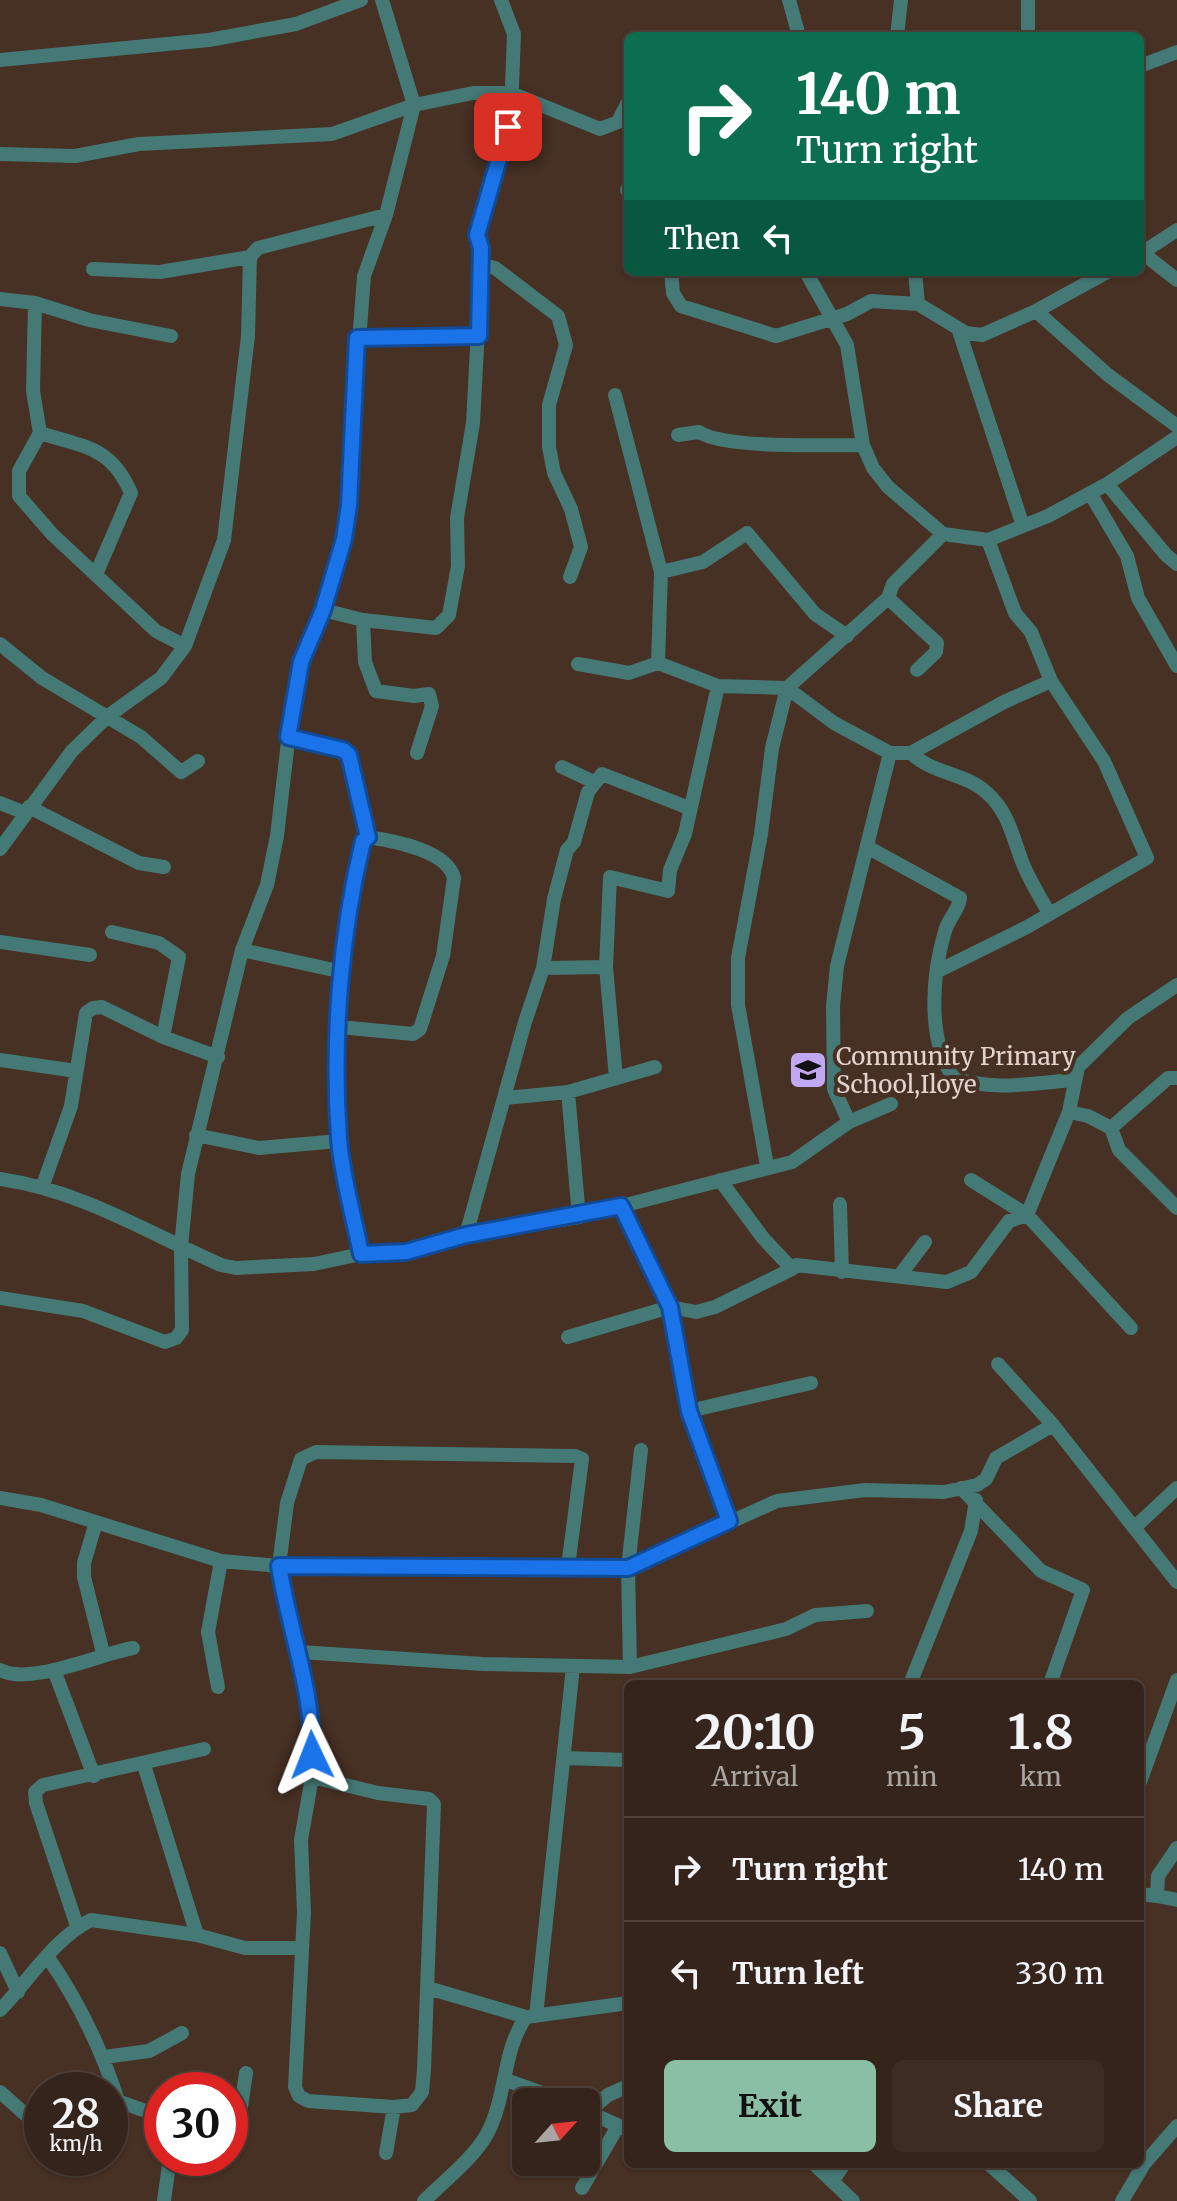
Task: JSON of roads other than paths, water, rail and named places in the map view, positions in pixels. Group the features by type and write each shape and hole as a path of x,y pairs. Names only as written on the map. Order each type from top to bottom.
{"street":[{"path":"0,60 209,40 296,24 361,0"},
{"path":"0,1298 83,1311 165,1342 176,1338 182,1330 181,1247 196,1135 218,1057 242,950 267,885 277,836 288,737 301,662 323,610 344,539 349,505 357,338 364,276 386,215 414,105 382,0"},
{"path":"323,610 363,620 436,628 449,615 458,566 457,518 473,423 483,266 477,235 501,160 511,93 514,34 501,0"},
{"path":"789,0 798,32"},
{"path":"897,32 901,0"},
{"path":"1028,0 1028,32"},
{"path":"1144,64 1177,52"},
{"path":"0,154 75,156 139,144 332,134 414,105 473,93 511,93 600,129 618,122 624,110"},
{"path":"93,269 160,272 250,257 258,248 386,215"},
{"path":"1144,251 1177,230"},
{"path":"1144,255 1177,280"},
{"path":"0,849 72,751 108,716 161,678 185,646 224,540 248,336 250,257"},
{"path":"483,266 558,316 566,345 549,405 549,447 581,547 570,577"},
{"path":"671,276 673,293 681,306 776,336 847,314 871,301 918,304 958,328 982,335 1036,311 1100,276"},
{"path":"808,276 850,355 863,445 888,487 943,534 988,540 1023,526 1107,484 1177,437"},
{"path":"915,276 918,304"},
{"path":"0,299 35,303 89,320 171,336"},
{"path":"35,303 33,391 40,433 19,471 19,496 52,534 97,572 156,631 185,646"},
{"path":"1036,311 1108,375 1177,426"},
{"path":"958,328 1023,526"},
{"path":"357,338 479,336"},
{"path":"615,395 661,572 658,663"},
{"path":"678,435 699,432 708,438 767,443 863,445"},
{"path":"40,433 98,451 121,469 131,493 97,572"},
{"path":"1107,484 1177,564"},
{"path":"1090,493 1127,556 1138,598 1177,666"},
{"path":"661,572 703,562 747,533 815,614 847,636"},
{"path":"767,1166 738,1005 738,958 761,834 772,748 787,688 888,598 893,584 943,534"},
{"path":"938,971 1092,893 1147,858 1104,761 1051,681 1031,632 1010,603 988,540"},
{"path":"888,598 937,643 936,652 917,670"},
{"path":"363,620 365,662 376,691 429,694 432,706 417,753"},
{"path":"0,644 42,678 141,737 181,772 198,761"},
{"path":"578,664 629,673 658,663 718,686 787,688 834,723 890,753 911,753 1004,702 1051,681"},
{"path":"616,1078 606,967 610,877 668,891 718,686"},
{"path":"288,737 343,750 349,755 368,837"},
{"path":"849,1122 834,1089 833,1006 837,966 869,848 890,753"},
{"path":"911,753 927,766 990,794 1012,829 1026,870 1049,913"},
{"path":"562,767 594,782"},
{"path":"466,1235 543,968 554,899 567,850 574,842 581,808 594,782 602,774 689,808"},
{"path":"0,803 27,810 139,863 164,867"},
{"path":"361,1254 339,1141 339,1027 351,888 363,841 368,837"},
{"path":"339,1027 413,1034 420,1029 443,956 454,878 451,867 441,857 368,837"},
{"path":"869,848 960,898 944,933 938,971 936,1033 953,1077 965,1083 1023,1084 1073,1080"},
{"path":"112,932 159,943 179,957 163,1037"},
{"path":"0,942 90,955"},
{"path":"242,950 343,972"},
{"path":"543,968 606,967"},
{"path":"568,1337 670,1307 696,1312 715,1307 796,1265 947,1282 971,1272 1009,1221 1027,1215 1069,1112 1078,1067 1128,1018 1177,985"},
{"path":"43,1185 71,1106 86,1013 102,1007 163,1037 218,1057"},
{"path":"0,1060 76,1071"},
{"path":"506,1098 568,1092 655,1067"},
{"path":"1111,1128 1168,1078 1177,1078"},
{"path":"568,1092 579,1217"},
{"path":"0,1179 43,1185 98,1205 181,1247 236,1268 314,1264 361,1254 406,1252 466,1235 579,1217 792,1162 849,1122 891,1104"},
{"path":"1069,1112 1088,1116 1111,1128 1119,1150 1177,1208"},
{"path":"196,1135 259,1148 339,1141"},
{"path":"720,1180 763,1238 792,1269"},
{"path":"971,1180 1027,1215 1131,1328"},
{"path":"840,1204 842,1272"},
{"path":"621,1206 670,1307 689,1411 729,1521"},
{"path":"900,1275 925,1242"},
{"path":"998,1364 1053,1425 1177,1582"},
{"path":"689,1411 811,1383"},
{"path":"0,1498 41,1505 221,1561 279,1566 628,1568 777,1501 865,1490 944,1492 977,1485 986,1479 996,1458 1053,1425"},
{"path":"630,1667 628,1568 641,1450"},
{"path":"312,1777 378,1793 429,1799 434,1804 422,2092 412,2105 394,2107 308,2101 299,2096 295,2087 304,1912 301,1840 312,1777 309,1693 300,1652 288,1620 279,1566 287,1503 301,1459 316,1452 443,1451 582,1459 568,1567"},
{"path":"961,1488 976,1500 1041,1571 1083,1590 1051,1680"},
{"path":"1134,1528 1177,1488"},
{"path":"912,1680 971,1531 976,1500"},
{"path":"96,1522 84,1563 84,1577 103,1653"},
{"path":"218,1687 208,1632 221,1561"},
{"path":"300,1652 573,1667 630,1667 786,1629 815,1615 867,1611"},
{"path":"0,1670 9,1675 54,1670 103,1653 133,1648"},
{"path":"424,2201 487,2135 506,2080 511,2046 531,2017 573,1667"},
{"path":"54,1670 94,1776"},
{"path":"1144,1768 1177,1680"},
{"path":"77,1926 35,1792 43,1785 144,1765 204,1749"},
{"path":"564,1758 624,1760"},
{"path":"144,1765 197,1935"},
{"path":"1157,1896 1158,1876 1177,1848"},
{"path":"1144,1894 1177,1900"},
{"path":"0,2010 77,1926 91,1920 197,1935 245,1948 300,1948"},
{"path":"0,1953 18,1992"},
{"path":"47,1956 79,2003 104,2057 118,2101 144,2110"},
{"path":"428,1988 531,2017 624,2004"},
{"path":"104,2057 149,2051 182,2033"},
{"path":"506,2080 529,2088"},
{"path":"600,2101 624,2088"},
{"path":"0,2092 24,2113"},
{"path":"386,2153 394,2107"},
{"path":"582,2188 623,2128 600,2118"},
{"path":"1144,2164 1177,2126"},
{"path":"819,2168 853,2201"},
{"path":"833,2180 841,2168"},
{"path":"993,2168 1030,2201"},
{"path":"1122,2201 1142,2168"},
{"path":"164,2201 167,2176"}],"place":[{"name":"Community Primary School,Iloye","path":"808,1070"}]}
